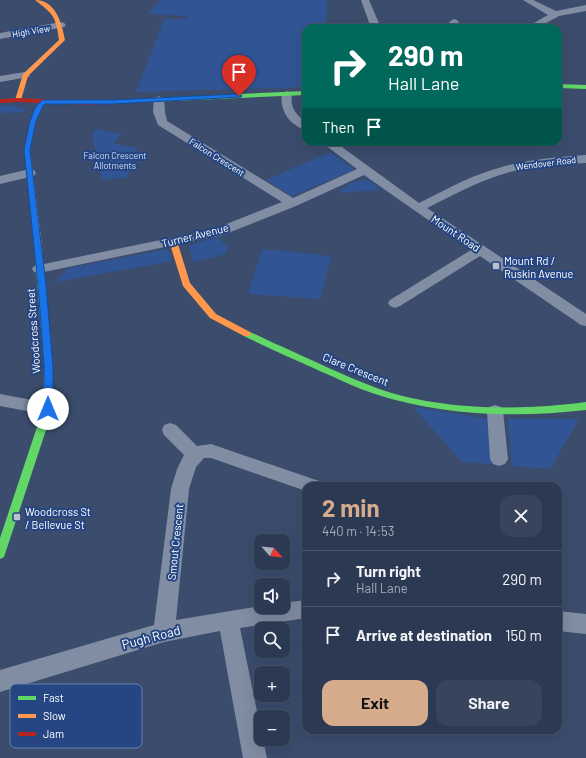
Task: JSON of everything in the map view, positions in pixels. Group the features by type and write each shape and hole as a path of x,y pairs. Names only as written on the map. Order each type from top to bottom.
{"street":[{"path":"365,0 374,24"},
{"path":"527,0 548,12 556,14"},
{"path":"18,100 25,75 62,40 61,25 56,16 42,1"},
{"path":"537,24 556,14 586,8"},
{"name":"High View","path":"0,36 61,25"},
{"path":"0,79 25,75"},
{"path":"562,86 586,87"},
{"path":"0,101 18,100 86,103 302,93"},
{"path":"287,94 285,102 290,115 302,124"},
{"name":"Falcon Crescent","path":"159,99 159,112 162,123 292,203"},
{"name":"Woodcross Street","path":"0,554 48,409 48,366 42,285 39,269 27,150 33,121 42,102"},
{"name":"Mount Road","path":"332,146 418,208 586,321"},
{"name":"Wendover Road","path":"418,208 473,181 507,169 545,162 586,158"},
{"name":"Turner Avenue","path":"39,269 218,232 292,203 365,170"},
{"path":"0,180 30,173"},
{"name":"Clare Crescent","path":"173,241 186,284 204,308 221,322 270,346 377,392 421,403 495,411 567,409 586,406"},
{"path":"394,303 481,250"},
{"path":"0,400 48,409"},
{"path":"495,411 499,459"},
{"path":"170,430 196,455 206,450 211,451 302,482"},
{"name":"Smout Crescent","path":"164,632 180,489 185,469 196,455"},
{"name":"Pugh Road","path":"0,681 164,632 228,620 302,610"},
{"path":"228,620 255,758"},
{"path":"562,621 586,624"}],"green space":[{"path":"160,0 327,0 326,24 302,24 302,87 136,92 164,19 186,19 188,16 148,14"},
{"path":"0,105 21,107 27,112 0,113"},
{"name":"Falcon Crescent Allotments","path":"95,129 121,134 113,143 138,148 135,152 128,177 102,180 92,136"},
{"path":"331,152 354,170 292,196 266,180"},
{"path":"363,180 370,181 380,190 337,193 353,182"},
{"path":"218,237 228,248 225,254 193,262 189,246"},
{"path":"168,249 172,261 55,282 69,268"},
{"path":"262,249 331,256 320,299 248,294"},
{"path":"413,407 489,419 492,464 462,462"},
{"path":"508,419 579,419 550,469 512,466"}],"traffic: fast":[{"path":"562,86 586,87"},
{"path":"152,100 302,93"},
{"path":"0,554 48,409 48,366 38,246"},
{"path":"247,334 360,385 378,392 427,404 481,410 509,411 536,411 586,406"}],"traffic: slow":[{"path":"18,100 25,75 62,40 60,27 56,16 49,7 38,0"},
{"path":"38,246 27,149 33,121 42,102"},
{"path":"173,241 186,284 213,316 247,334"}],"traffic: jam":[{"path":"0,101 18,100 86,103 152,100"}],"place":[{"name":"Mount Rd / Ruskin Avenue","path":"496,266"},
{"name":"Woodcross St / Bellevue St","path":"17,517"}],"route":[{"path":"48,409 48,366 42,285 39,269 27,150 33,121 38,108 42,102 86,103 239,96"}]}
